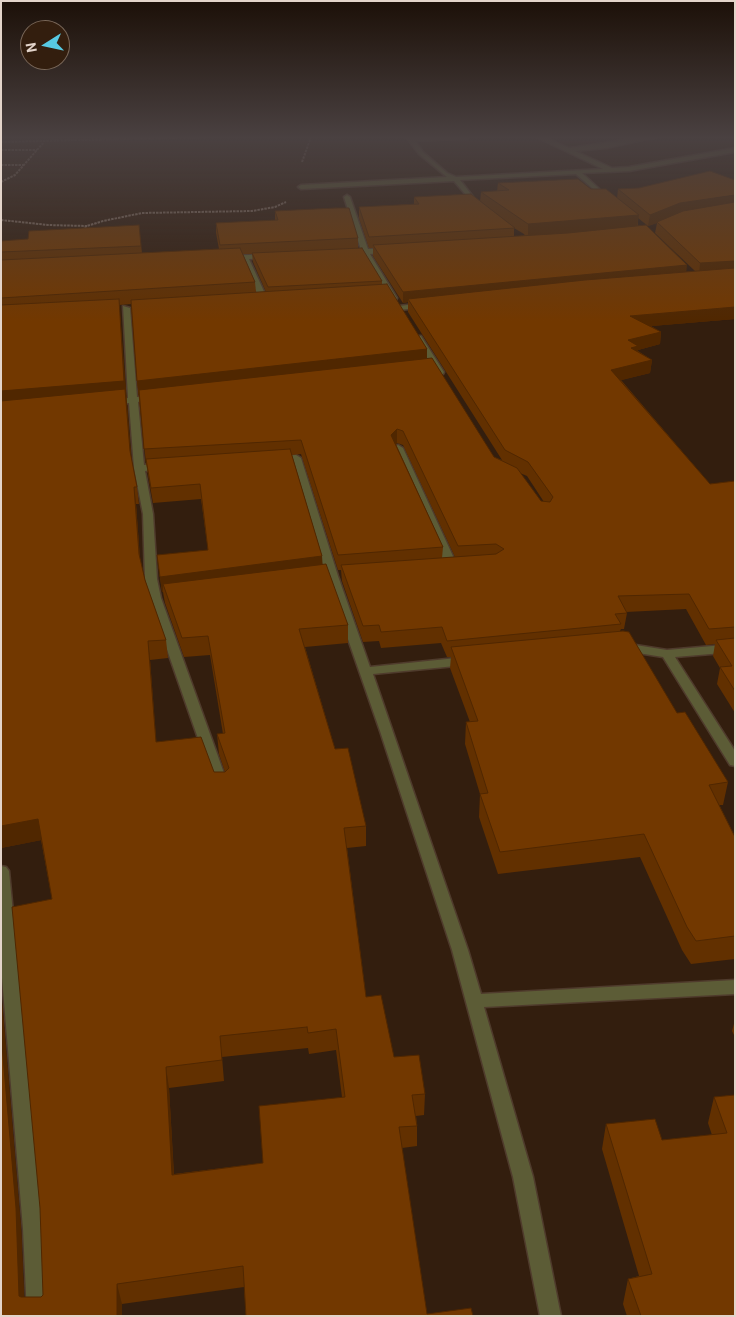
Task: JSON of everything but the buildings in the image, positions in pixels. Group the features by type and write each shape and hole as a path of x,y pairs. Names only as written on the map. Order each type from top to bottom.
{"street":[{"path":"347,198 365,252 386,294 402,312 428,305"},
{"path":"471,198 485,212"},
{"path":"607,198 616,206"},
{"path":"338,253 395,250"},
{"path":"217,259 273,256"},
{"path":"245,258 264,300"},
{"path":"254,301 274,300"},
{"path":"136,308 121,308 133,400 139,468 148,514 152,578 160,597 222,786"},
{"path":"415,333 431,366 446,381"},
{"path":"105,403 153,398"},
{"path":"398,448 452,567"},
{"path":"267,460 296,458 331,576 460,950 523,1177 551,1316"},
{"path":"139,468 178,465"},
{"path":"610,647 620,646 667,654 735,648"},
{"path":"667,654 733,757"},
{"path":"365,671 483,659"},
{"path":"1,871 33,1229 37,1316"},
{"path":"474,1001 735,987"}],"path":[{"path":"1,220 48,225 87,226 142,213 175,211 220,213 274,207 293,198"},
{"path":"82,230 87,226"}]}
